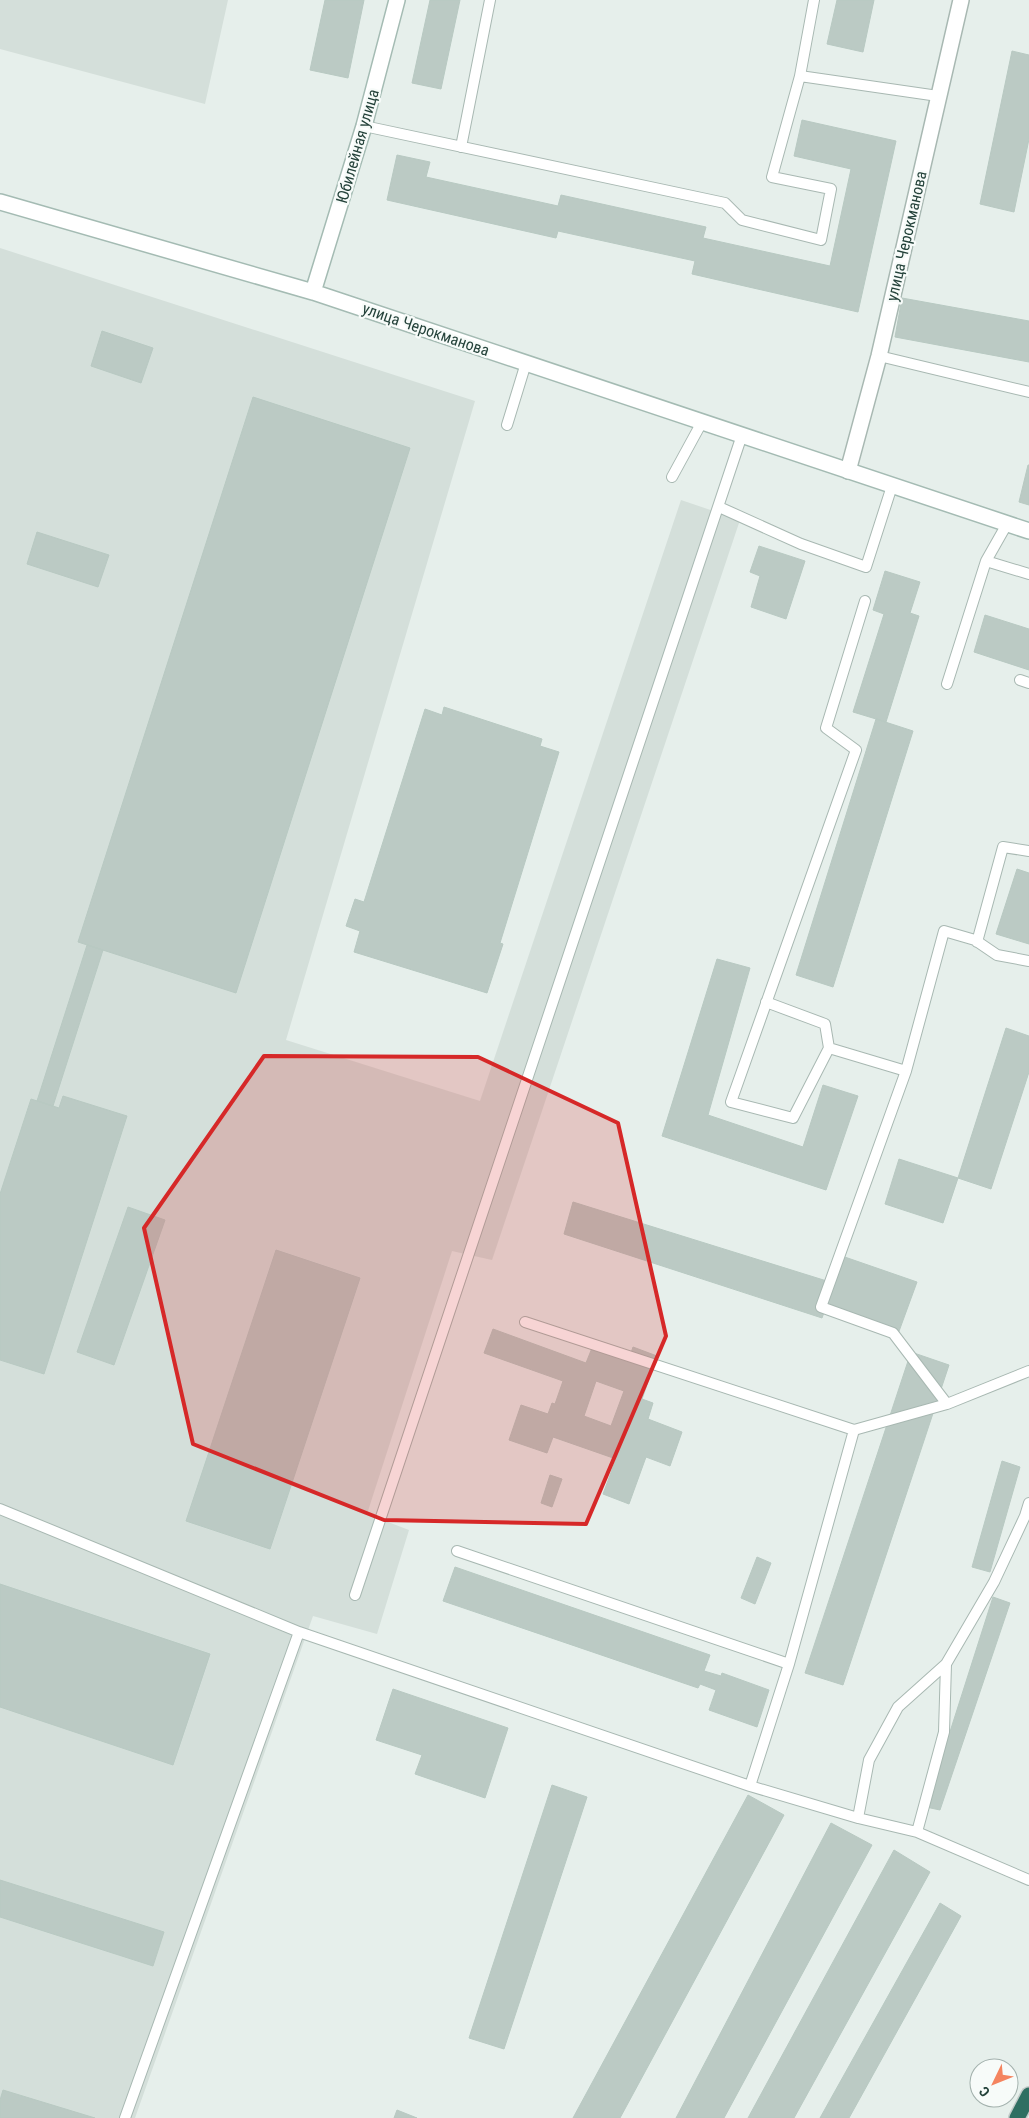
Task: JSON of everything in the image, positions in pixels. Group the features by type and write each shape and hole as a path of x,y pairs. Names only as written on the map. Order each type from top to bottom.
{"highway":[{"path":"1018,2118 1029,2095"}],"street":[{"name":"Юбилейная улица","path":"313,292 364,126 397,0"},
{"name":"улица Черокманова","path":"848,471 879,356 961,0"},
{"name":"улица Черокманова","path":"0,202 313,292 1029,531"}],"lane":[{"path":"461,147 490,0"},
{"path":"364,126 726,203 742,220 821,240 831,190 772,177 800,76 814,0"},
{"path":"800,76 938,96"},
{"path":"879,356 1029,392"},
{"path":"508,424 526,363"},
{"path":"672,477 702,422"},
{"path":"355,1596 742,435"},
{"path":"719,507 801,544 866,567 892,486"},
{"path":"948,684 986,561 1007,524"},
{"path":"986,561 1029,574"},
{"path":"766,1002 825,1024 829,1048 793,1118 730,1102 856,750 826,728 865,601"},
{"path":"977,942 1003,847 1029,851"},
{"path":"947,1404 893,1333 821,1306 906,1071 944,931 977,942 997,954 1029,961"},
{"path":"829,1048 906,1071"},
{"path":"525,1322 854,1430 947,1404 1029,1371"},
{"path":"750,1786 789,1664 854,1430"},
{"path":"858,1818 869,1760 898,1707 946,1664 994,1582 1029,1503"},
{"path":"0,1509 299,1632 750,1786 858,1818 917,1832 1029,1880"},
{"path":"457,1551 789,1664"},
{"path":"125,2118 299,1632"},
{"path":"917,1832 944,1732 946,1664"}],"highlighted area":[{"path":"264,1056 478,1057 618,1123 666,1336 586,1524 384,1520 193,1444 144,1228"}],"shaded area":[{"path":"0,0 228,0 205,104 0,49"},
{"path":"0,248 475,401 286,1040 480,1101 681,500 740,520 492,1260 452,1251 367,1514 409,1530 377,1634 313,1616 135,2118 0,2118"}],"building":[{"path":"325,0 364,0 348,78 310,70"},
{"path":"430,0 460,0 441,89 412,83"},
{"path":"837,0 874,0 863,52 827,44"},
{"path":"1012,51 1029,55 1029,139 1014,212 980,204"},
{"path":"802,120 896,141 858,312 692,274 695,261 558,231 556,238 387,200 397,155 430,162 426,177 558,206 561,195 706,227 703,238 830,266 851,169 794,156"},
{"path":"902,298 1029,321 1029,362 895,337"},
{"path":"102,331 153,348 141,383 91,366"},
{"path":"253,397 410,448 236,993 78,942"},
{"path":"1029,465 1029,505 1019,502"},
{"path":"37,532 109,555 98,587 27,564"},
{"path":"759,546 805,561 786,619 751,607 760,576 750,572"},
{"path":"885,571 920,582 910,613 919,616 886,722 853,712 884,614 873,610"},
{"path":"985,615 1029,629 1029,670 974,652"},
{"path":"444,707 542,739 540,746 559,752 500,943 503,944 487,993 354,952 360,931 346,926 355,899 364,902 425,709 442,715"},
{"path":"876,719 913,731 833,987 796,975"},
{"path":"1017,869 1029,873 1029,944 996,934"},
{"path":"87,945 103,950 53,1106 37,1101"},
{"path":"717,959 750,968 708,1115 803,1147 823,1085 858,1096 826,1190 662,1136"},
{"path":"1006,1028 1029,1036 1029,1072 991,1189 958,1178"},
{"path":"63,1096 127,1116 44,1374 0,1360 0,1194 31,1099 59,1108"},
{"path":"899,1159 958,1178 943,1223 885,1204"},
{"path":"573,1202 830,1282 839,1255 917,1282 898,1334 825,1310 822,1318 564,1234"},
{"path":"128,1207 165,1220 114,1365 77,1352"},
{"path":"276,1250 360,1278 270,1549 186,1521"},
{"path":"493,1329 586,1363 594,1343 630,1356 633,1347 657,1356 642,1399 653,1403 648,1419 682,1432 670,1466 646,1457 629,1504 603,1494 616,1459 553,1437 547,1453 509,1440 521,1405 548,1414 552,1403 555,1404 563,1381 484,1353","holes":["596,1381 624,1391 611,1426 584,1416"]},
{"path":"911,1352 949,1365 843,1685 805,1673"},
{"path":"1002,1461 1020,1467 990,1572 972,1567"},
{"path":"550,1475 562,1479 552,1507 541,1503"},
{"path":"757,1557 771,1563 755,1604 741,1598"},
{"path":"455,1567 710,1655 704,1671 721,1676 722,1673 769,1690 757,1727 709,1710 716,1690 700,1684 698,1688 443,1601"},
{"path":"0,1584 210,1654 173,1765 0,1707"},
{"path":"993,1597 1010,1603 940,1810 926,1807"},
{"path":"393,1689 508,1728 485,1798 415,1774 422,1755 376,1740"},
{"path":"552,1785 587,1797 504,2049 469,2038"},
{"path":"748,1795 784,1815 620,2118 573,2118"},
{"path":"831,1823 872,1845 724,2118 676,2118"},
{"path":"894,1850 930,1872 794,2118 748,2118"},
{"path":"0,1880 164,1932 153,1966 0,1917"},
{"path":"940,1903 961,1916 849,2118 820,2118"},
{"path":"3,2090 95,2118 0,2118 0,2100"},
{"path":"397,2110 417,2118 394,2118"}]}
